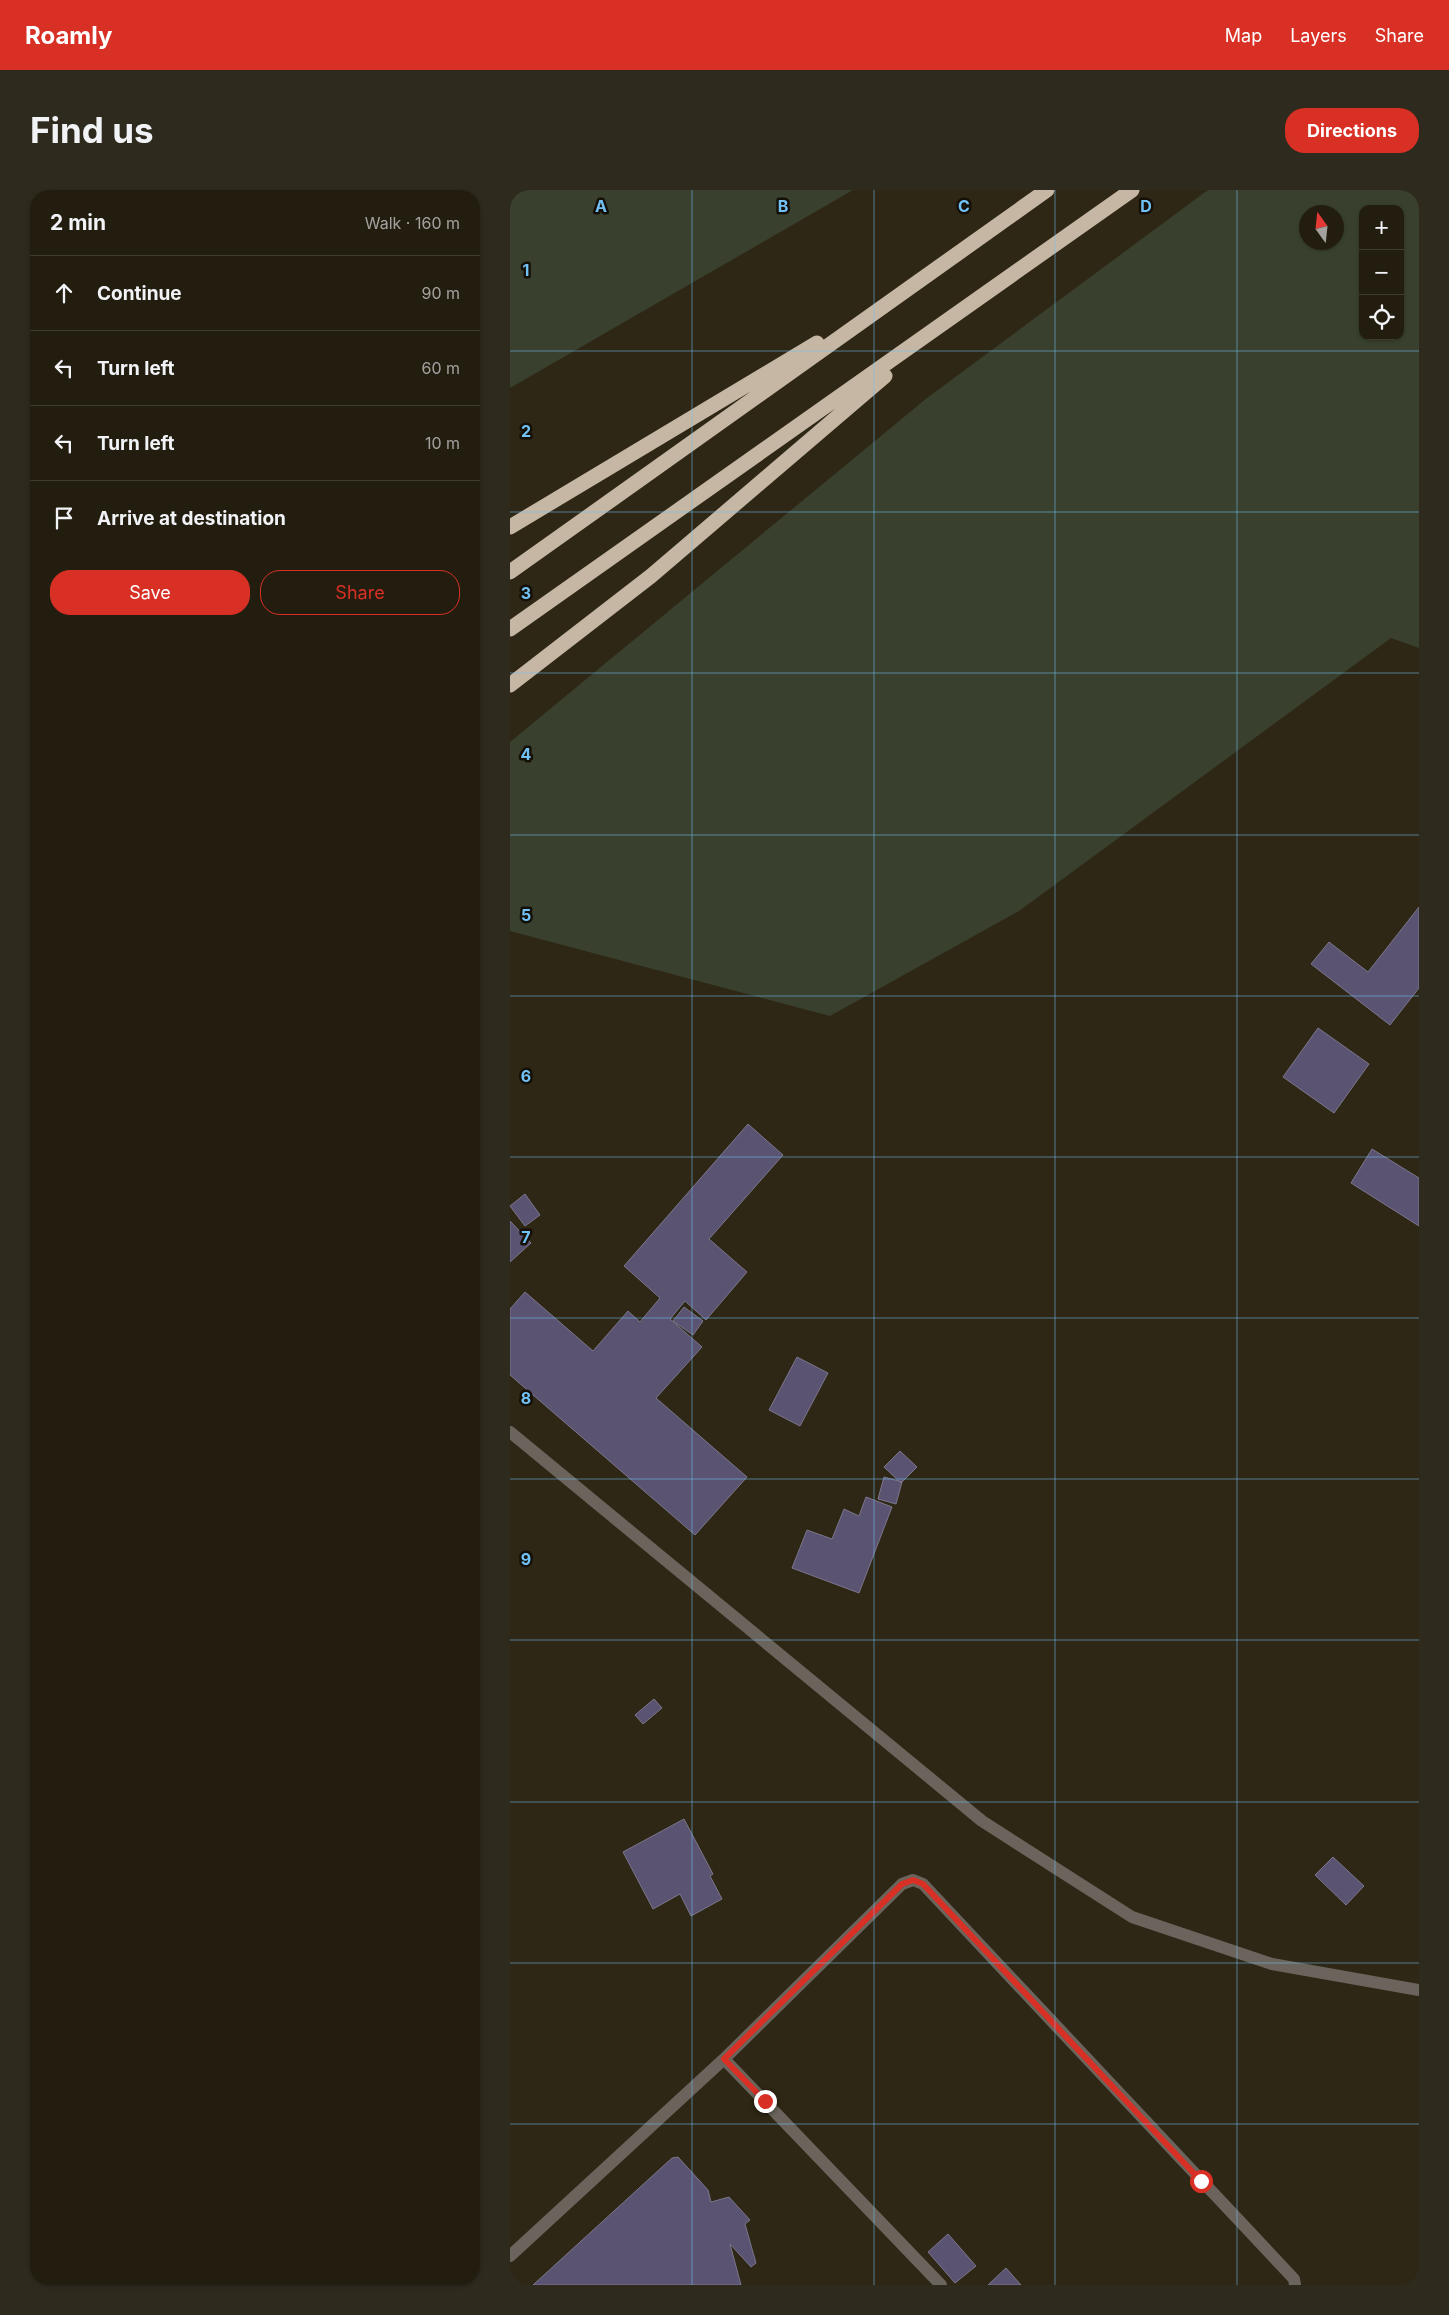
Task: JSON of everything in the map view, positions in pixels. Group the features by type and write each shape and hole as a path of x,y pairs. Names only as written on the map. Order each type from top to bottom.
{"highway":[{"path":"510,572 1047,190"},
{"path":"510,629 1132,190"},
{"path":"510,527 917,283"},
{"path":"510,685 651,576 952,318"}],"street":[{"path":"510,1432 982,1822 1132,1917 1272,1964 1419,1990"},
{"path":"510,2256 724,2059 902,1884 913,1880 923,1884 1294,2279 1295,2285"},
{"path":"724,2059 941,2285"}],"green space":[{"path":"510,190 853,190 510,388"},
{"path":"1208,190 1419,190 1419,648 1391,638 1019,911 830,1016 510,931 510,742 927,398"}],"building":[{"path":"1419,907 1419,988 1390,1025 1311,964 1329,942 1368,972"},
{"path":"1318,1028 1369,1064 1334,1113 1283,1077"},
{"path":"748,1124 783,1155 709,1239 747,1272 706,1320 685,1301 670,1319 702,1347 656,1398 747,1477 695,1535 510,1375 510,1309 525,1292 593,1351 628,1311 640,1322 660,1298 624,1266"},
{"path":"1372,1149 1419,1178 1419,1226 1351,1183"},
{"path":"525,1194 540,1215 525,1226 510,1206"},
{"path":"510,1221 531,1243 510,1262"},
{"path":"684,1307 703,1321 693,1335 673,1321"},
{"path":"797,1357 828,1373 800,1426 769,1410"},
{"path":"900,1451 917,1467 901,1483 884,1467"},
{"path":"884,1477 902,1482 896,1504 878,1499"},
{"path":"866,1497 892,1507 859,1593 792,1568 807,1530 832,1539 844,1509 859,1516"},
{"path":"654,1699 662,1708 643,1724 635,1715"},
{"path":"684,1819 713,1874 710,1876 722,1899 691,1916 680,1894 653,1909 623,1852"},
{"path":"1333,1857 1364,1886 1346,1905 1315,1875"},
{"path":"678,2157 708,2190 711,2202 729,2197 750,2220 745,2224 756,2263 751,2267 730,2244 741,2285 533,2285 672,2158"},
{"path":"948,2234 976,2266 955,2283 928,2252"},
{"path":"1006,2268 1021,2285 988,2285"}],"route":[{"path":"765,2101 724,2059 902,1884 913,1880 923,1884 1201,2181"}]}
